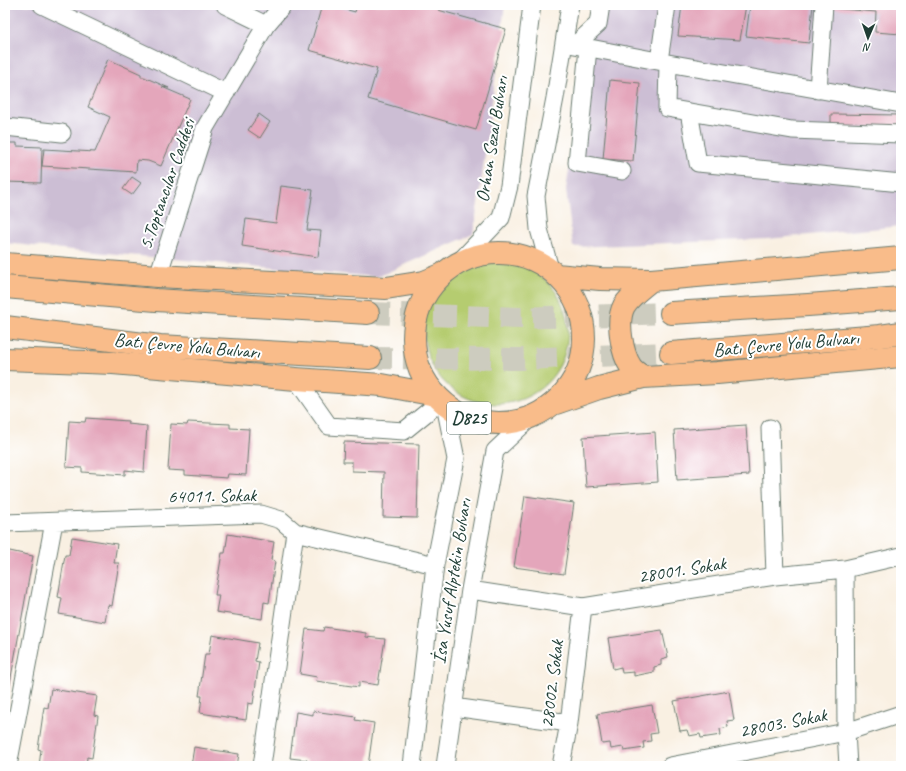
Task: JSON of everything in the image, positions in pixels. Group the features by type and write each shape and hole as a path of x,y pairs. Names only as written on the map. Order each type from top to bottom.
{"main road":[{"name":"D825","path":"555,403 572,384 582,360 585,335 580,310 568,288 553,272 529,258 506,253 482,254 459,262 441,275 427,291 416,314 413,339 417,364 428,386 441,400 464,416 486,423 508,423 530,418 555,403 599,388 643,377 716,373 901,356"},
{"name":"D825","path":"553,272 600,279 651,280 901,258"},
{"name":"D825","path":"5,264 158,276 386,288 424,282 441,275"},
{"path":"643,377 631,366 623,346 620,328 624,307 633,295 651,280"},
{"path":"5,287 156,300 368,313"},
{"name":"Batı Çevre Yolu Bulvarı","path":"671,313 901,298"},
{"name":"Batı Çevre Yolu Bulvarı","path":"5,327 160,346 370,358"},
{"name":"Batı Çevre Yolu Bulvarı","path":"671,353 901,333"},
{"name":"D825","path":"7,362 113,363 382,385 441,400"}],"street":[{"path":"42,5 226,94"},
{"path":"225,5 266,25"},
{"name":"5.Toptancılar Caddesi","path":"158,276 205,128 266,25 283,5"},
{"name":"Orhan Sezal Bulvarı","path":"459,262 501,218 509,186 532,5"},
{"path":"570,5 576,45 577,164 622,171"},
{"path":"553,272 539,229 536,196 576,45 598,24 601,5"},
{"path":"667,5 664,62 667,108 792,130 901,134"},
{"path":"818,90 824,5"},
{"path":"576,45 901,104"},
{"path":"689,112 698,163 901,183"},
{"path":"5,127 62,133"},
{"path":"296,379 329,426 404,431 441,400"},
{"name":"İsa Yusuf Alptekin Bulvarı","path":"412,766 435,565 456,459 441,400"},
{"name":"İsa Yusuf Alptekin Bulvarı","path":"445,766 470,590 495,451 530,418"},
{"path":"770,428 775,576"},
{"name":"64011. Sokak","path":"5,523 261,514 281,520 295,532 435,565"},
{"path":"8,766 54,522"},
{"path":"262,766 295,532"},
{"name":"28001. Sokak","path":"470,590 583,607 775,576 845,569 901,556"},
{"path":"845,569 846,732 848,766"},
{"name":"28002. Sokak","path":"562,766 569,723 583,607"},
{"path":"453,707 569,723"},
{"name":"28003. Sokak","path":"670,766 846,732 901,714"}],"shaded area":[{"path":"5,5 505,5 473,234 377,277 5,243"},
{"path":"596,5 901,5 901,226 768,239 573,247 566,189"}],"green space":[{"path":"489,260 503,260 530,268 542,276 552,286 563,304 567,318 567,346 563,360 552,378 542,388 524,399 503,404 489,404 462,396 450,388 440,378 429,360 424,339 424,325 432,298 440,286 450,276 468,265"}],"building":[{"path":"322,5 330,5 355,12 357,5 440,5 438,10 506,29 476,130 368,99 377,69 309,50"},
{"path":"682,5 746,5 740,40 678,36"},
{"path":"750,5 813,5 809,43 746,36"},
{"path":"829,5 901,5 901,34 875,32 876,12 829,8"},
{"path":"108,59 141,74 141,77 169,88 162,87 190,99 161,166 148,161 137,160 136,172 42,166 44,149 95,152 110,117 88,107"},
{"path":"610,80 640,83 633,161 603,159"},
{"path":"259,114 270,122 260,138 248,130"},
{"path":"831,114 901,115 901,128 831,127"},
{"path":"5,143 17,143 17,146 42,147 41,183 5,182"},
{"path":"132,177 141,183 132,195 123,189"},
{"path":"281,186 313,190 307,230 321,231 318,257 242,246 246,219 276,223"},
{"path":"86,418 128,421 128,424 147,426 144,472 125,470 125,475 82,472 82,468 66,467 69,421 85,422"},
{"path":"188,422 230,424 230,428 249,429 246,475 228,474 227,478 185,475 185,471 168,470 171,424 187,425"},
{"path":"746,425 749,475 677,480 674,430"},
{"path":"655,432 658,482 586,487 583,437"},
{"path":"344,442 419,444 417,518 383,517 384,472 352,471 352,462 343,462"},
{"path":"525,496 574,503 564,574 514,567"},
{"path":"228,534 274,542 271,560 275,561 269,603 264,602 262,619 216,612 219,595 215,595 222,553 225,553"},
{"path":"72,537 117,544 114,563 119,563 112,606 108,605 105,622 59,614 62,598 58,597 65,555 69,555"},
{"path":"5,550 33,556 6,705 5,705"},
{"path":"324,627 366,633 366,637 385,639 378,685 359,682 359,687 316,681 317,677 300,674 306,629 323,631"},
{"path":"662,630 668,657 661,659 661,665 654,667 654,672 634,676 634,672 622,673 621,667 613,669 608,638"},
{"path":"212,635 258,643 255,661 259,662 253,704 248,703 246,720 200,713 202,696 199,696 205,654 209,654"},
{"path":"51,689 97,696 94,715 98,716 92,758 87,757 86,766 39,766 41,750 38,749 44,707 48,708"},
{"path":"729,691 734,720 727,721 728,727 720,729 721,735 701,738 700,734 689,736 687,730 680,731 674,701"},
{"path":"652,705 657,733 650,734 651,741 643,742 644,748 624,751 623,747 611,749 610,743 602,744 597,714"},
{"path":"313,711 356,717 355,720 374,723 368,766 306,765 307,760 290,758 296,712 313,715"},
{"path":"194,747 239,754 237,766 191,766"}],"tunnel":[{"path":"368,313 520,318 671,313"},
{"path":"370,358 521,359 671,353"}]}
